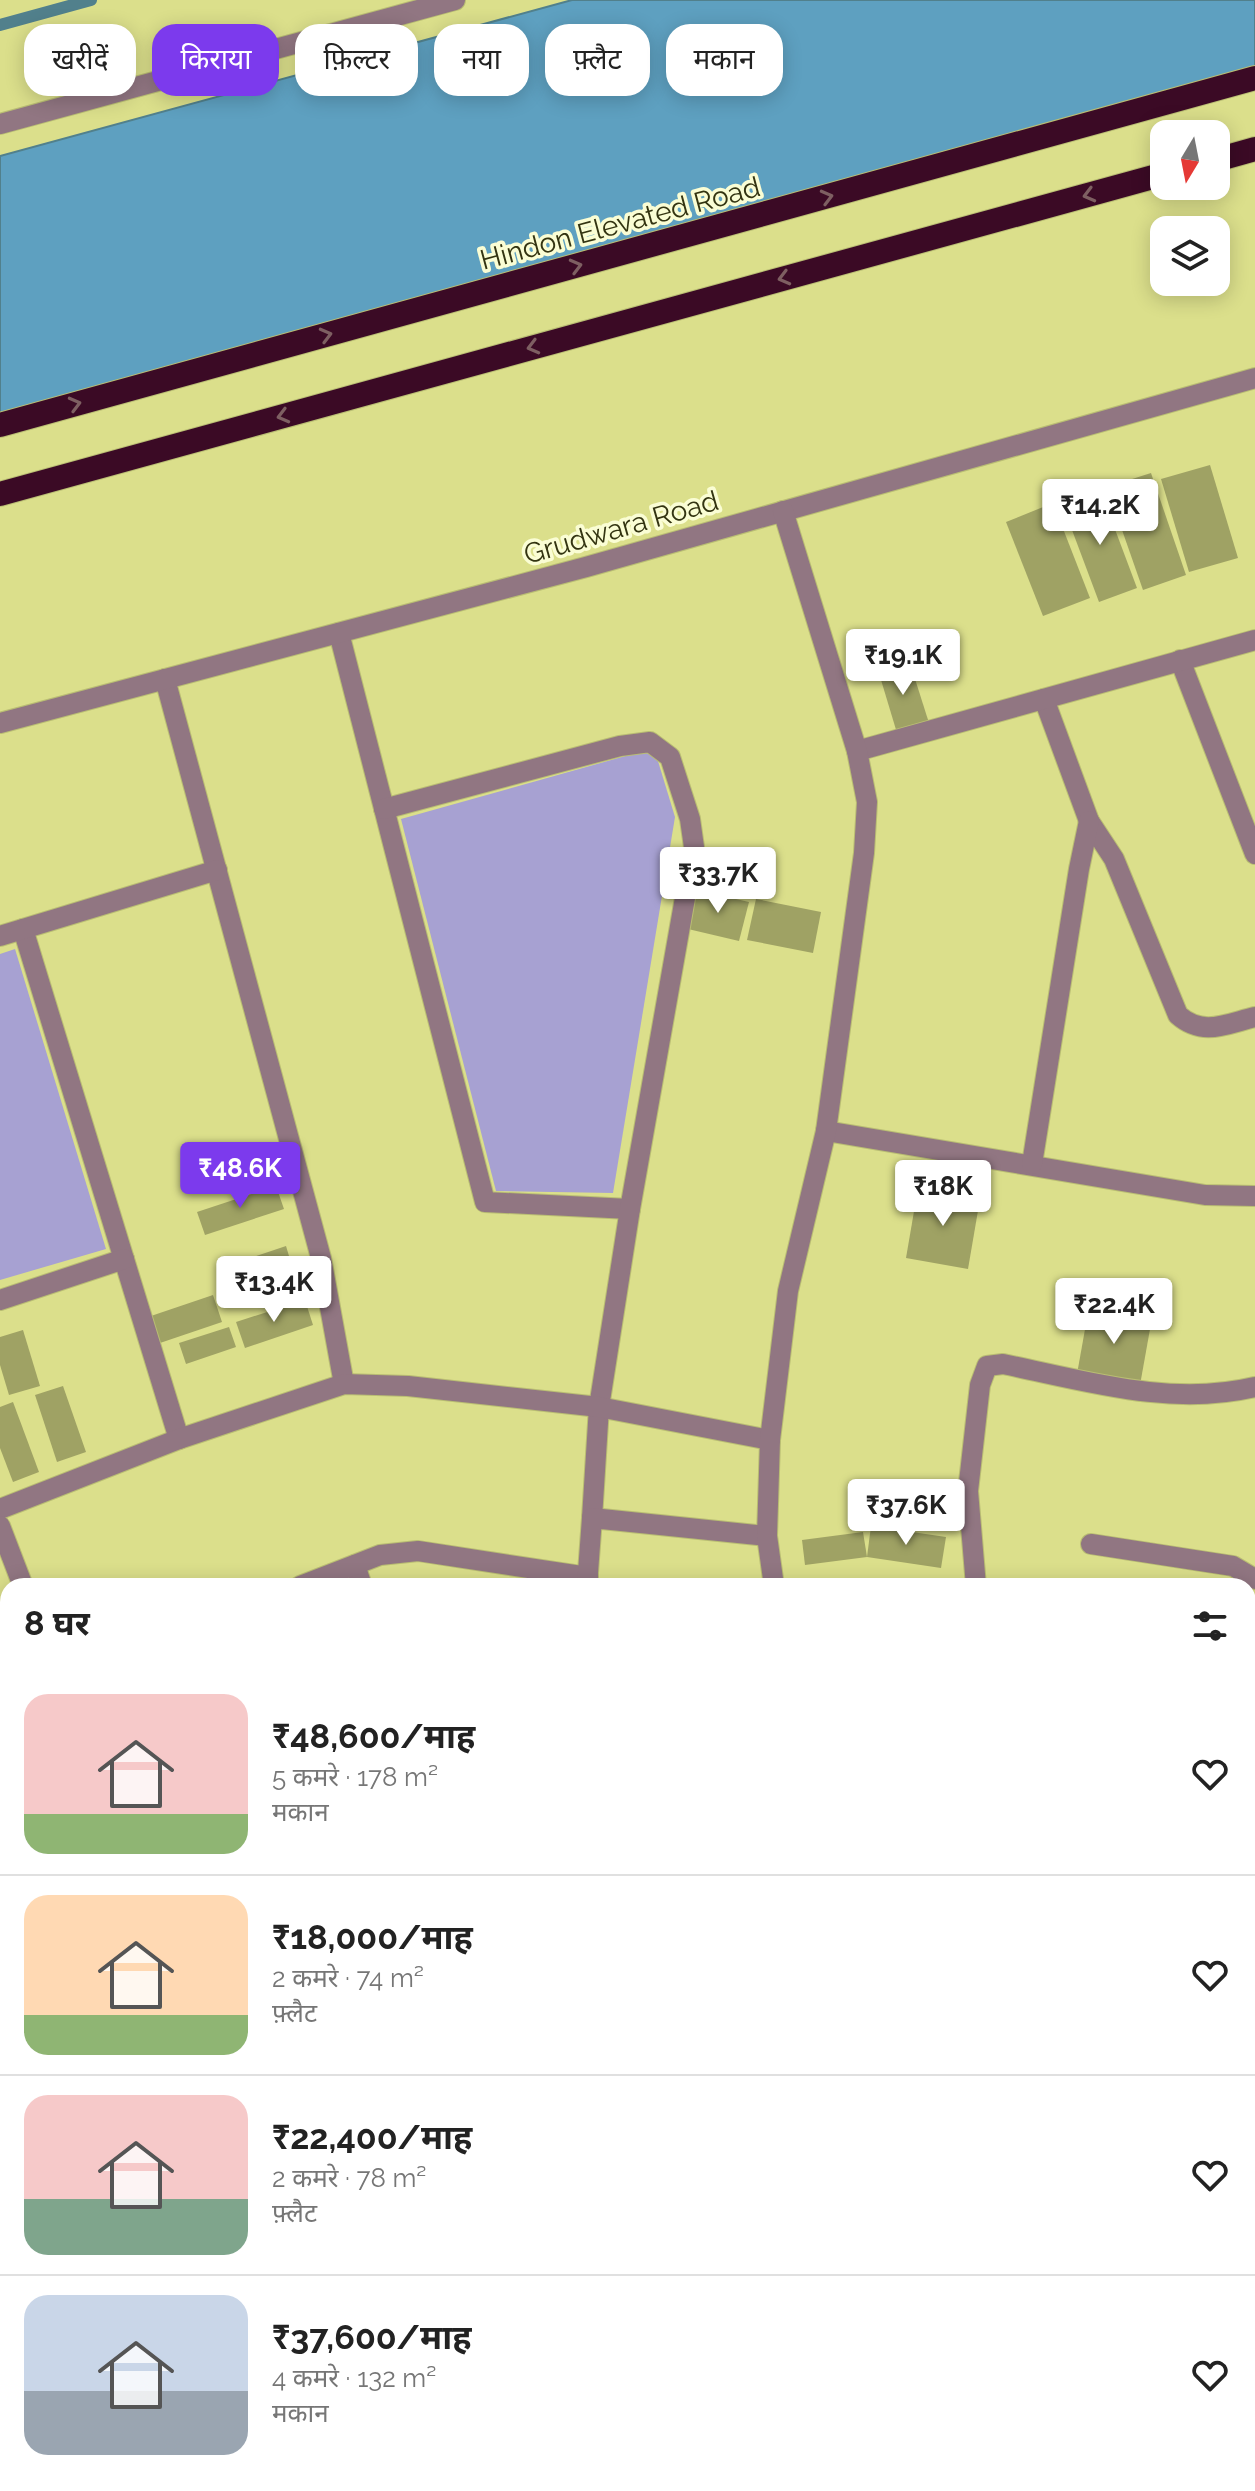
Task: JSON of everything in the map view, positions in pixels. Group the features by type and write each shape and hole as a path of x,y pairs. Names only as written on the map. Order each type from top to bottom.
{"highway":[{"name":"Hindon Elevated Road","path":"0,425 1255,78"},
{"path":"1230,156 1255,149"},
{"path":"0,494 1150,178"}],"street":[{"path":"0,124 455,0"},
{"name":"Grudwara Road","path":"0,723 783,511 1255,378"},
{"path":"773,1578 767,1536 770,1440 788,1291 826,1131 864,853 867,802 857,751 783,511"},
{"path":"339,633 485,1202 630,1209"},
{"path":"857,751 1255,640"},
{"path":"1180,660 1255,854"},
{"path":"165,679 321,1258 344,1384"},
{"path":"1044,699 1089,821 1114,859 1178,1015 1191,1026 1208,1028 1255,1017"},
{"path":"384,809 620,746 650,742 670,757 690,819 694,847 630,1209 599,1407 587,1578"},
{"path":"1032,1164 1089,821"},
{"path":"0,936 217,870"},
{"path":"23,929 179,1439"},
{"path":"826,1131 1205,1195 1255,1196"},
{"path":"0,1300 124,1259"},
{"path":"975,1578 968,1491 980,1385 987,1366 1003,1364 1152,1393 1197,1395 1255,1387"},
{"path":"0,1509 179,1439 344,1384 408,1386 599,1407 770,1440"},
{"path":"592,1518 767,1536"},
{"path":"0,1526 20,1578"},
{"path":"1091,1544 1233,1566 1253,1578"},
{"path":"321,1578 380,1555 418,1551 565,1578"},
{"path":"355,1565 359,1578"}],"shaded area":[{"path":"654,748 675,817 613,1193 496,1191 401,819"},
{"path":"15,949 106,1249 0,1280 0,954"}],"water":[{"path":"572,0 1255,0 1255,77 0,419 0,156 220,96 279,96 279,80 295,76 295,96 418,96 418,42 434,38 434,96 529,96 529,24 484,24"}],"building":[{"path":"1210,465 1238,558 1189,572 1161,479"},
{"path":"1151,473 1186,575 1143,590 1107,487"},
{"path":"1101,492 1137,588 1099,602 1063,506"},
{"path":"1053,503 1090,598 1043,616 1006,522"},
{"path":"909,660 929,723 897,733 878,670"},
{"path":"697,890 749,902 739,941 688,929"},
{"path":"756,899 821,912 813,953 747,940"},
{"path":"276,1186 284,1209 205,1235 197,1212"},
{"path":"918,1188 980,1199 968,1269 906,1258"},
{"path":"286,1246 295,1276 230,1296 221,1268"},
{"path":"213,1295 222,1322 157,1344 148,1317"},
{"path":"305,1300 313,1325 245,1348 236,1322"},
{"path":"1089,1307 1152,1318 1140,1385 1077,1374"},
{"path":"229,1327 236,1347 186,1364 179,1343"},
{"path":"23,1330 40,1386 9,1395 0,1365 0,1337"},
{"path":"63,1386 86,1452 57,1462 35,1395"},
{"path":"13,1402 39,1472 13,1482 0,1448 0,1407"},
{"path":"871,1526 946,1537 941,1568 867,1557"},
{"path":"863,1532 867,1557 805,1565 802,1540"}],"waterway":[{"path":"0,25 91,0"}]}
